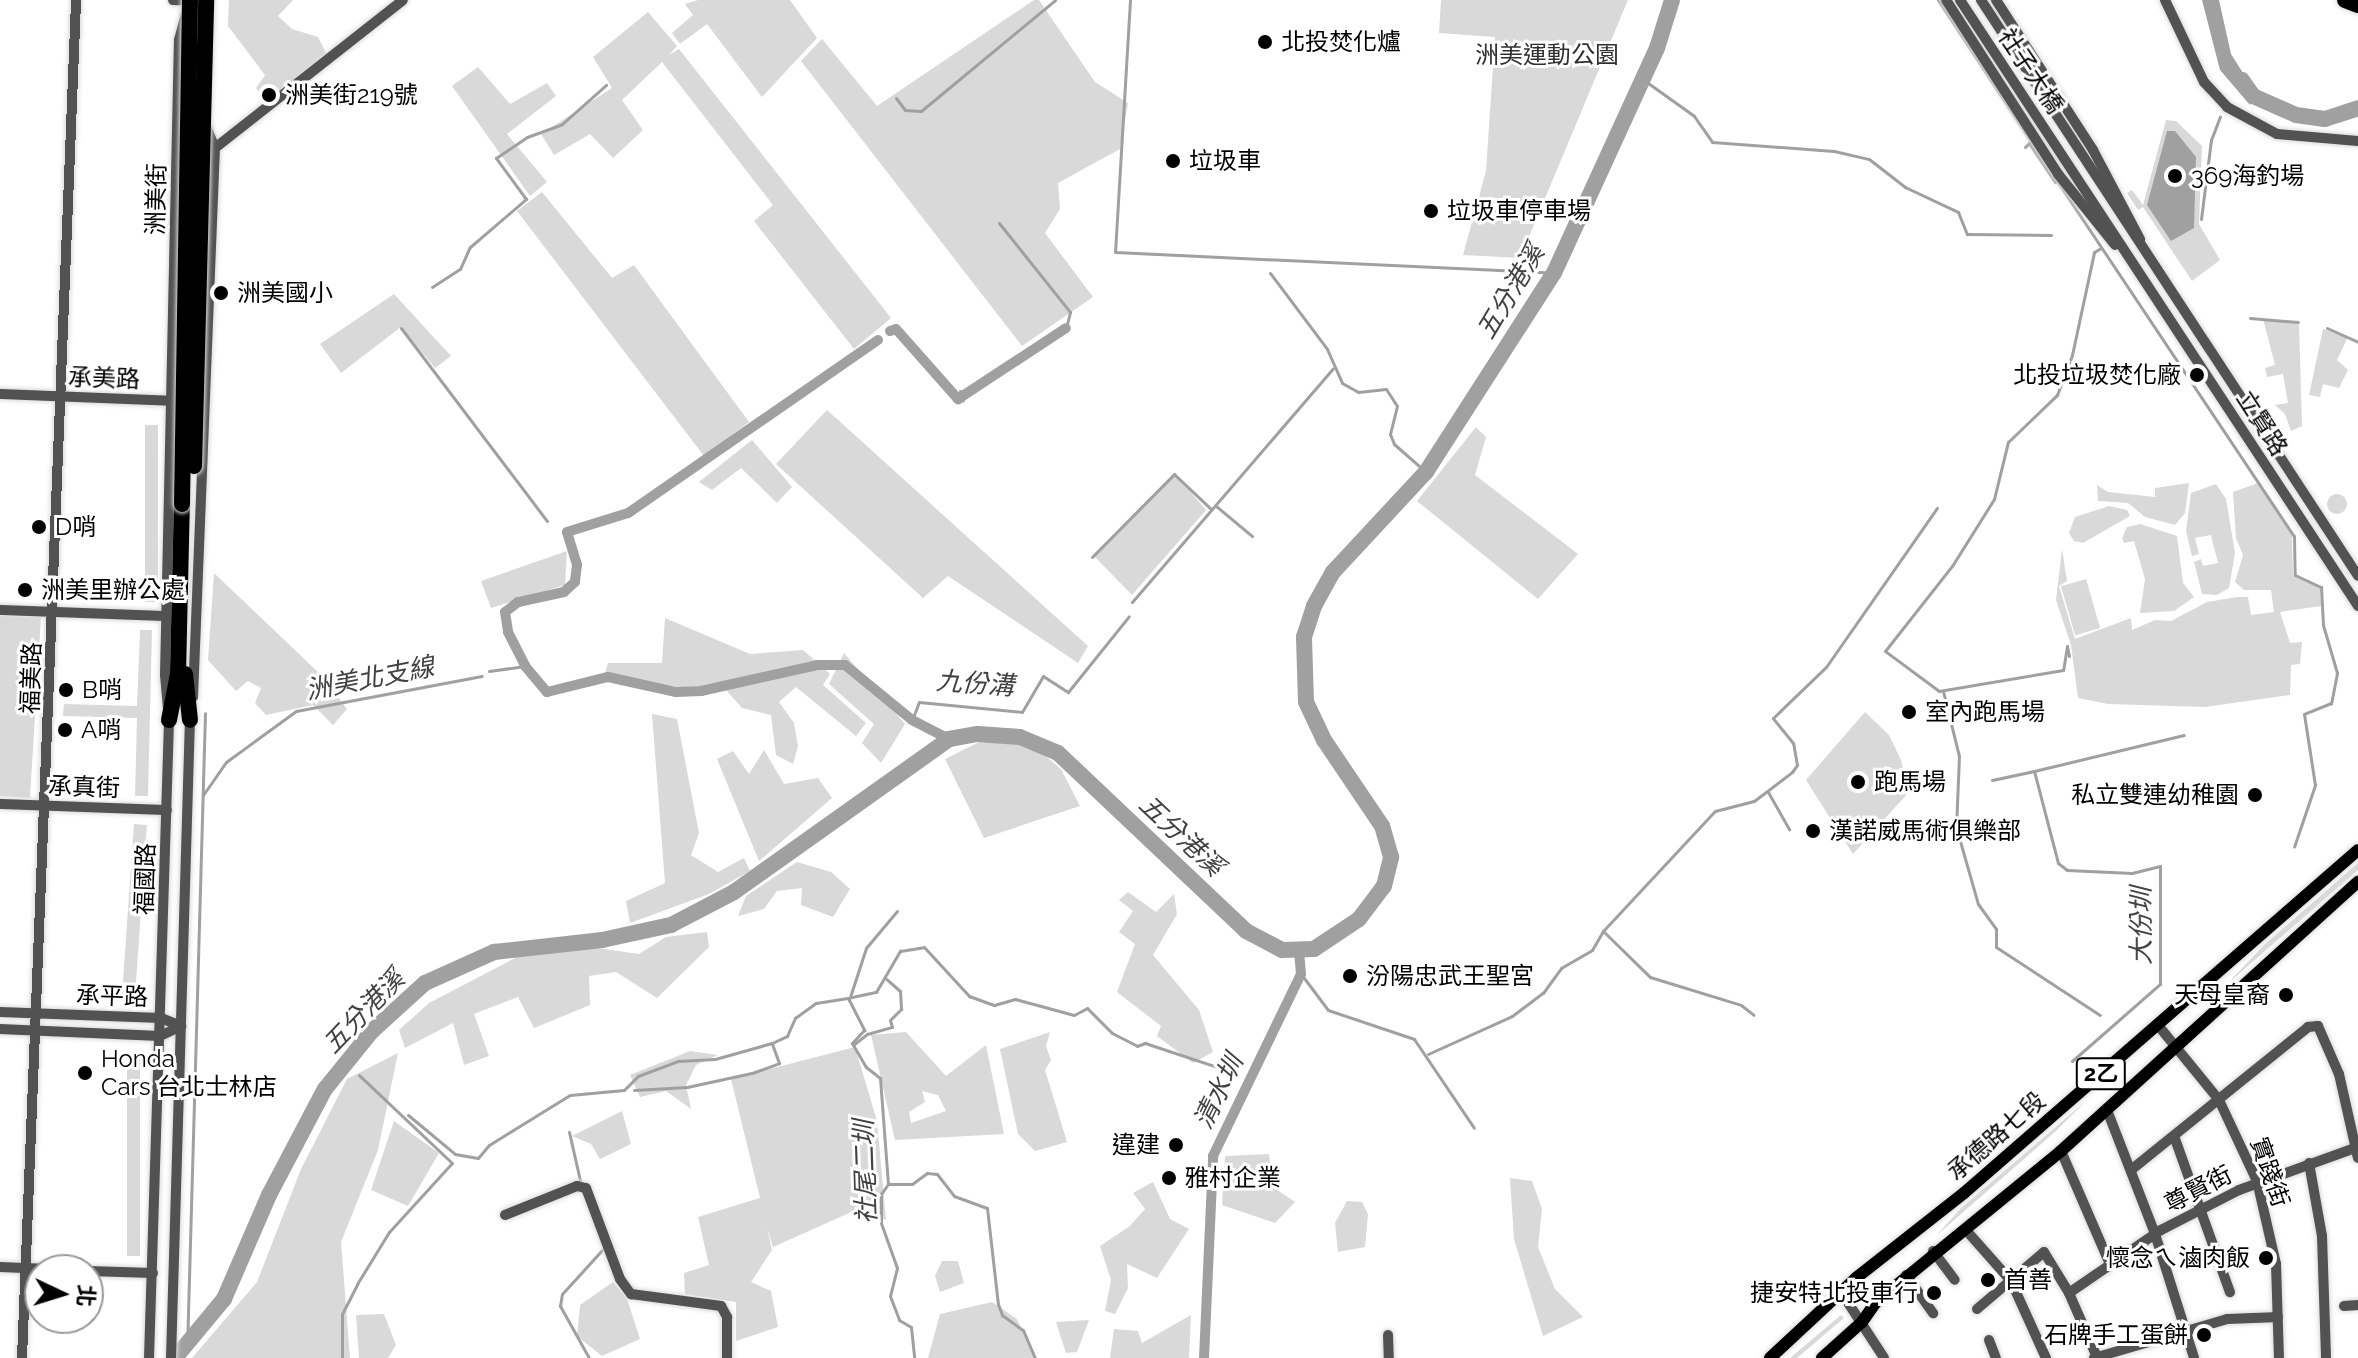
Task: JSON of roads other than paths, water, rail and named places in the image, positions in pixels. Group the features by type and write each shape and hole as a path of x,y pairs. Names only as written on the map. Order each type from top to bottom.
{"highway":[{"path":"190,720 184,692 201,0"},
{"path":"2345,0 2358,5"},
{"path":"169,720 178,674 188,504"}],"main road":[{"name":"承德路七段","path":"1770,1358 1843,1295 1856,1278 1964,1193 2358,850"},
{"name":"2乙","path":"1822,1358 1933,1251 2061,1151 2358,882"}],"street":[{"name":"福美路","path":"27,1254 76,0"},
{"path":"173,0 201,0 197,82 215,148 207,402"},
{"name":"洲美街","path":"171,401 179,40 201,0"},
{"path":"215,148 403,0"},
{"name":"立賢路","path":"1946,0 2058,174 2134,262"},
{"path":"1952,0 2030,108"},
{"name":"社子大橋","path":"1960,0 2030,108 2071,164"},
{"name":"社子大橋","path":"1981,0 2085,153"},
{"path":"1989,0 2085,153"},
{"name":"立賢路","path":"1996,0 2093,150 2147,256"},
{"path":"2165,0 2204,82 2237,115 2277,134 2358,141"},
{"name":"立賢路","path":"2085,153 2147,256 2358,576"},
{"name":"立賢路","path":"2071,164 2358,606"},
{"path":"2192,352 2205,343"},
{"name":"承美路","path":"0,394 207,402"},
{"name":"福國路","path":"149,1358 167,810 169,720 166,616 171,401"},
{"name":"福國路","path":"171,1358 190,720 207,402"},
{"path":"0,610 166,616"},
{"name":"承真街","path":"0,804 167,810"},
{"name":"承平路","path":"0,1012 161,1018 181,1026"},
{"name":"實踐街","path":"2157,1024 2219,1100 2257,1181 2276,1264 2279,1358"},
{"name":"承平路","path":"0,1029 160,1036 181,1026"},
{"path":"2131,1170 2308,1027 2318,1026 2339,1074 2358,1147 2358,1158"},
{"path":"2107,1110 2155,1234 2194,1358"},
{"path":"2174,1136 2230,1292"},
{"name":"尊賢街","path":"2069,1293 2109,1262 2155,1234 2257,1181 2358,1147"},
{"path":"2061,1151 2109,1262"},
{"path":"2309,1163 2322,1236 2326,1358"},
{"path":"505,1215 577,1186 586,1188 620,1279 631,1294 721,1306 727,1317 727,1358"},
{"path":"1965,1229 2011,1281 2046,1358"},
{"path":"1933,1251 1955,1280"},
{"path":"1977,1309 2044,1252 2069,1293 2096,1357 2227,1319 2278,1317"},
{"path":"0,1267 24,1268"},
{"path":"104,1271 153,1273"},
{"path":"1906,1275 1933,1313"},
{"path":"1843,1295 1884,1358"},
{"path":"2344,1306 2358,1305"},
{"name":"福美路","path":"22,1358 24,1313"},
{"path":"1388,1335 1389,1358"},
{"path":"1989,1340 1996,1358"}],"waterway":[{"path":"896,98 905,110 921,111 1055,0"},
{"path":"1130,0 1115,252 1554,273"},
{"name":"五分港溪","path":"180,1352 224,1299 269,1195 325,1089 372,1031 425,983 494,952 602,940 671,925 734,892 949,739 978,734 1020,737 1058,753 1246,931 1282,950 1314,949 1359,919 1384,886 1391,857 1382,826 1324,740 1306,702 1304,637 1314,606 1333,572 1426,472 1554,273 1657,48 1672,0"},
{"path":"1938,0 2047,166"},
{"path":"1641,78 1694,116 1712,142 1834,151 1869,159 1905,187 1958,212 1967,234 2051,235"},
{"path":"2242,80 2253,96 2296,115 2325,119 2358,108"},
{"path":"432,287 460,269 470,247 526,199 496,158 527,137 562,124 606,85"},
{"path":"2201,219 2211,140 2220,117"},
{"path":"2025,147 2029,143 2055,182"},
{"path":"2053,175 2294,536 2295,575 2321,587 2323,625 2337,673 2331,703 2304,714 2315,785 2294,847"},
{"path":"999,223 1070,312 1066,328"},
{"path":"2069,656 2067,646 2063,670 1939,691 1885,651 1952,566 1994,499 2008,442 2057,395 2072,355 2094,252 2101,248"},
{"path":"1270,273 1327,349 1342,383 1358,392 1386,389 1397,406 1390,434 1394,444 1426,472"},
{"path":"2250,318 2298,322"},
{"path":"401,328 547,521"},
{"name":"九份溝","path":"890,331 896,329 958,399 1066,328"},
{"path":"2327,328 2358,342"},
{"path":"878,340 628,513 567,532 577,565 575,582 564,592 518,602 505,612 508,632 525,666 547,692 608,677 676,692 701,691 817,665 845,665 912,720 949,739"},
{"path":"1132,602 1333,368"},
{"name":"九份溝","path":"960,391 963,401"},
{"path":"1092,557 1174,474 1210,508"},
{"path":"1216,506 1252,536"},
{"path":"1603,931 1715,811 1754,801 1792,772 1797,765 1793,743 1773,718 1826,667 1937,508"},
{"name":"九份溝","path":"912,720 919,702 1022,712 1043,676 1068,692 1129,616"},
{"name":"洲美北支線","path":"489,671 525,666"},
{"name":"洲美北支線","path":"203,795 226,762 296,711 482,676"},
{"path":"1943,691 1959,756 1956,827 1978,904 1996,929 1996,947 2100,1015"},
{"path":"187,1349 205,713"},
{"name":"大份圳","path":"2072,1061 2160,984 2160,866 2132,873 2067,870 2058,863 2034,771 2184,735"},
{"path":"1992,780 2034,771"},
{"path":"1768,792 1789,829"},
{"name":"社尾二圳","path":"897,911 866,948 849,1000 864,1030 852,1043 866,1067 880,1078 888,1184 881,1194 881,1223 897,1268 890,1296 899,1320 911,1327 914,1358"},
{"path":"1428,1054 1512,1016 1543,993 1561,968 1592,950 1603,931 1650,977 1741,1005 1754,1015"},
{"path":"852,997 876,992 900,951 924,947 969,996 994,1005 1015,999 1074,1015 1087,1008 1112,1033 1137,1046 1145,1043 1223,1069"},
{"name":"清水圳","path":"1204,1358 1213,1156 1301,974 1299,950"},
{"path":"1301,974 1328,1010 1414,1039 1474,1128"},
{"path":"853,1045 867,1034 892,1027 890,1020 901,1009 900,991 886,979"},
{"path":"408,1115 455,1154 478,1158 489,1145 570,1095 624,1090 638,1076 678,1061 715,1059 772,1043 787,1036 795,1018 816,1003 848,998"},
{"path":"634,1090 687,1087 752,1073 779,1063 772,1044"},
{"path":"342,1358 342,1314 357,1284 389,1232 452,1163 359,1075"},
{"path":"569,1132 581,1185"},
{"path":"889,1184 912,1184 927,1173 937,1174 954,1196 987,1208 998,1304 1002,1315 1023,1330 1035,1358"},
{"path":"589,1358 560,1306 562,1294 603,1249"}],"place":[{"name":"北投焚化爐","path":"1265,42"},
{"name":"洲美街219號","path":"269,95"},
{"name":"垃圾車","path":"1173,161"},
{"name":"369海釣場","path":"2175,176"},
{"name":"垃圾車停車場","path":"1431,211"},
{"name":"洲美國小","path":"221,293"},
{"name":"北投垃圾焚化廠","path":"2197,375"},
{"name":"D哨","path":"39,527"},
{"name":"洲美里辦公處","path":"25,590"},
{"name":"B哨","path":"66,690"},
{"name":"室內跑馬場","path":"1909,712"},
{"name":"A哨","path":"65,730"},
{"name":"跑馬場","path":"1858,782"},
{"name":"私立雙連幼稚園","path":"2255,795"},
{"name":"漢諾威馬術俱樂部","path":"1813,831"},
{"name":"汾陽忠武王聖宮","path":"1350,976"},
{"name":"天母皇裔","path":"2286,995"},
{"name":"Honda Cars 台北士林店","path":"85,1073"},
{"name":"違建","path":"1176,1145"},
{"name":"雅村企業","path":"1169,1178"},
{"name":"懷念ㄟ滷肉飯","path":"2266,1258"},
{"name":"首善","path":"1988,1280"},
{"name":"捷安特北投車行","path":"1934,1293"},
{"name":"石牌手工蛋餅","path":"2204,1335"}],"park label":[{"name":"洲美運動公園","path":"1547,55"}]}
